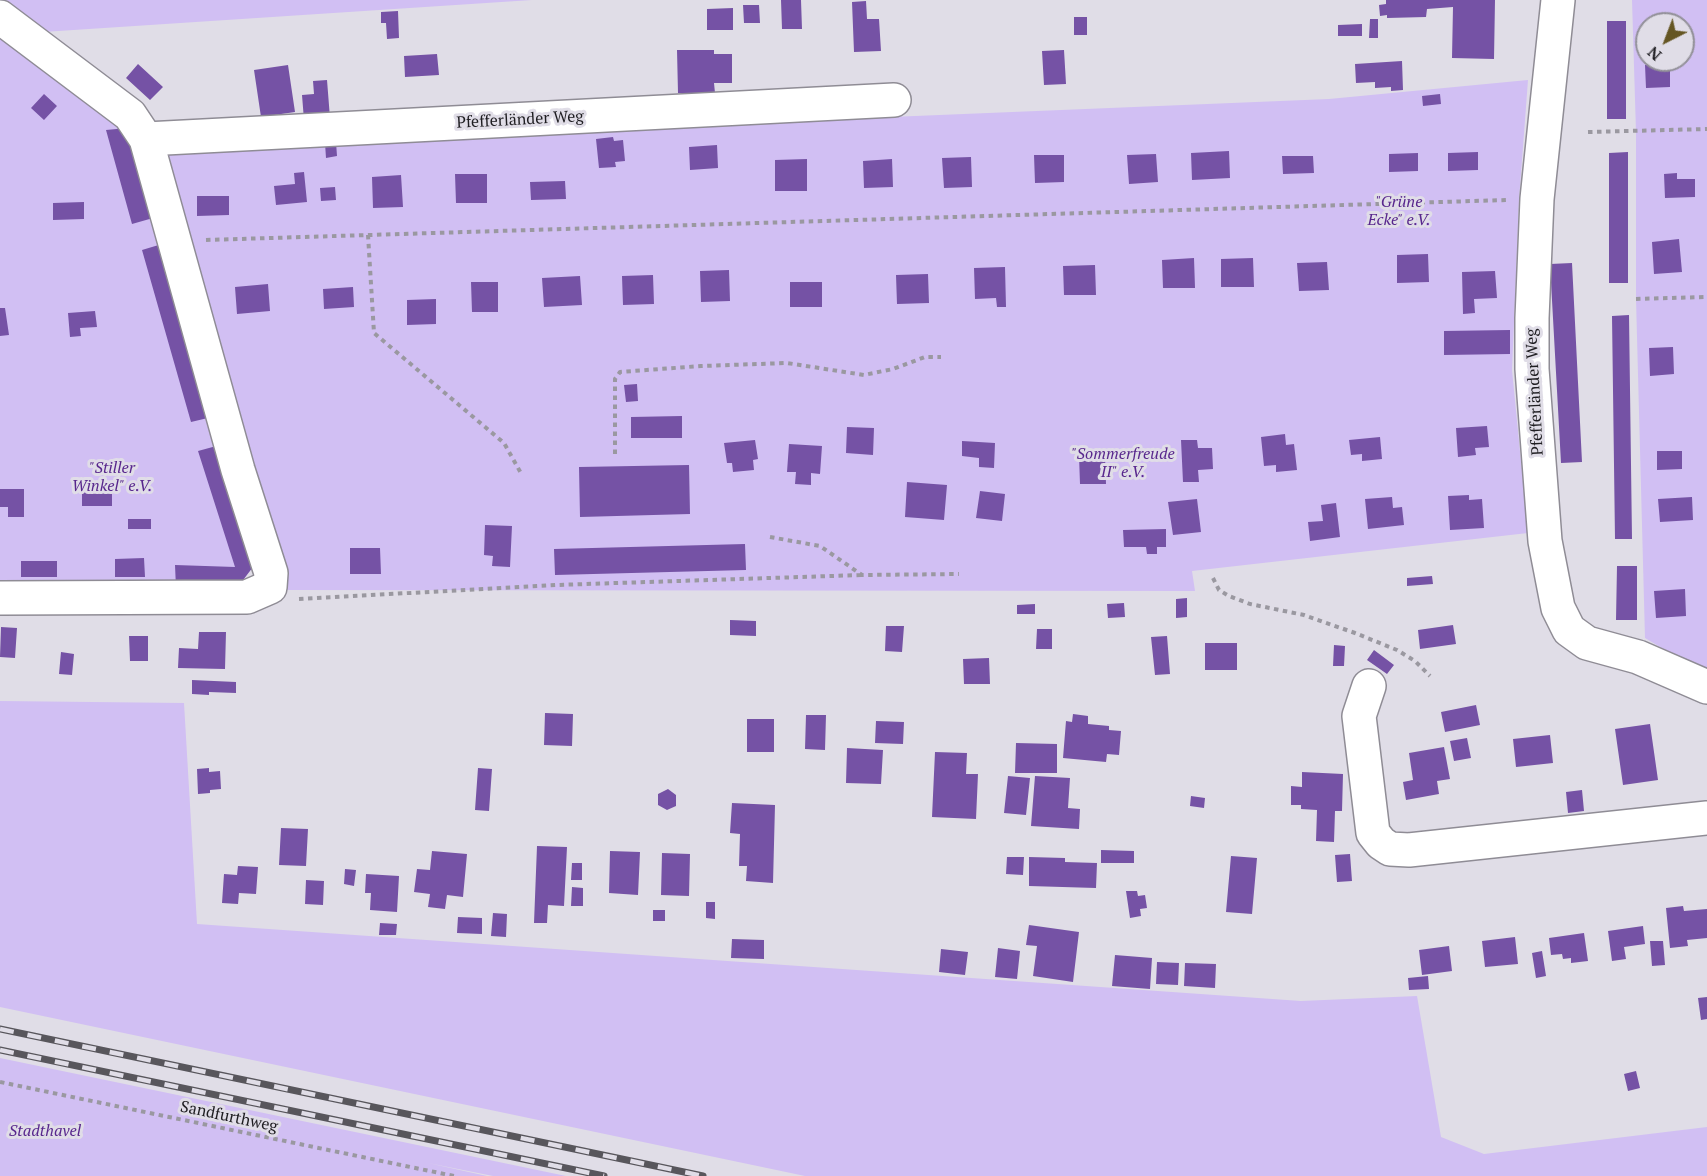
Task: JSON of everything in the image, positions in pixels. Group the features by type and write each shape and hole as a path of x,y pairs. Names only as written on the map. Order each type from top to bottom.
{"street":[{"name":"Pfefferländer Weg","path":"1558,0 1537,199 1532,318 1532,369 1545,541 1558,608 1569,630 1587,644 1638,657 1707,687"},
{"path":"0,17 130,115 146,139 238,470 271,573 280,593 246,597 0,598"},
{"name":"Pfefferländer Weg","path":"146,139 894,100"},
{"path":"1369,686 1359,716 1373,833 1390,849 1409,850 1707,818"}],"path":[{"path":"1588,132 1707,129"},
{"path":"201,240 1507,200"},
{"path":"368,235 374,333 504,442 522,475"},
{"path":"1636,300 1707,297"},
{"path":"615,454 615,380 620,372 787,363 864,375 893,369 925,357 941,357"},
{"path":"770,537 820,546 862,575"},
{"path":"280,593 958,574"},
{"path":"1213,578 1219,590 1229,596 1304,615 1397,650 1415,661 1430,676"},
{"name":"Sandfurthweg","path":"0,1082 454,1176"}],"green space":[{"path":"3,0 532,0 43,32"},
{"path":"1632,0 1707,0 1707,675 1645,638 1636,299 1636,132"},
{"name":"\"Stiller Winkel\" e.V.","path":"0,34 127,128 256,563 237,588 0,590"},
{"path":"1528,80 1519,200 1512,370 1528,533 1192,571 1195,591 285,590 160,147 1329,99"},
{"path":"0,701 184,703 197,924 1301,1001 1417,996 1441,1137 1484,1154 1707,1127 1707,1176 805,1176 0,1007"},
{"name":"Stadthavel","path":"0,1058 566,1176 493,1176 428,1163 487,1176 0,1176"}],"building":[{"path":"781,0 801,0 802,29 782,29"},
{"path":"1386,0 1495,0 1494,59 1452,58 1453,7 1427,9 1426,17 1387,18 1387,15 1380,16 1379,5 1386,4"},
{"path":"866,1 867,19 879,19 881,51 854,52 852,2"},
{"path":"743,5 759,5 760,23 744,23"},
{"path":"733,8 733,30 707,30 707,9"},
{"path":"398,11 399,38 387,39 386,23 381,23 381,12"},
{"path":"1074,17 1087,17 1087,35 1074,35"},
{"path":"1370,19 1378,19 1378,38 1369,38"},
{"path":"1607,21 1626,21 1626,119 1607,119"},
{"path":"1362,24 1362,36 1338,36 1338,25"},
{"path":"677,50 714,50 714,54 732,54 732,83 714,83 715,93 678,93"},
{"path":"1064,50 1066,84 1044,85 1042,51"},
{"path":"437,54 439,75 405,77 404,56"},
{"path":"1402,61 1403,90 1391,91 1391,87 1375,88 1375,82 1356,83 1355,64"},
{"path":"138,64 163,87 150,100 126,78"},
{"path":"288,65 295,112 261,117 254,70"},
{"path":"1645,72 1670,72 1670,87 1646,88"},
{"path":"327,80 330,118 304,120 302,95 314,94 313,81"},
{"path":"44,94 57,106 44,120 31,108"},
{"path":"1440,94 1441,104 1423,106 1422,96"},
{"path":"127,128 153,218 132,224 106,130"},
{"path":"613,137 614,141 623,140 625,161 615,162 616,167 599,168 596,139"},
{"path":"336,142 337,156 326,158 325,143"},
{"path":"717,145 718,168 690,170 689,147"},
{"path":"1229,151 1230,178 1192,180 1191,153"},
{"path":"1478,152 1478,170 1448,171 1448,153"},
{"path":"1628,152 1628,283 1609,283 1609,153"},
{"path":"1418,153 1418,171 1389,172 1389,154"},
{"path":"1156,154 1158,182 1129,184 1127,155"},
{"path":"1034,155 1064,155 1064,182 1035,183"},
{"path":"1282,156 1313,156 1314,173 1283,174"},
{"path":"971,157 972,187 944,188 942,158"},
{"path":"807,159 807,191 775,191 775,160"},
{"path":"892,159 893,187 864,188 863,161"},
{"path":"304,172 307,202 276,205 274,186 295,184 294,173"},
{"path":"1677,173 1677,179 1695,179 1695,197 1665,198 1664,174"},
{"path":"455,174 487,174 487,203 456,203"},
{"path":"401,175 403,207 373,208 372,177"},
{"path":"565,181 566,199 531,200 530,182"},
{"path":"335,187 336,200 321,201 320,188"},
{"path":"197,196 229,196 229,215 197,216"},
{"path":"84,202 84,219 53,220 53,203"},
{"path":"1679,239 1682,272 1654,274 1652,242"},
{"path":"162,244 212,417 191,422 142,250"},
{"path":"1428,254 1429,282 1397,283 1397,255"},
{"path":"1194,258 1195,288 1163,288 1162,260"},
{"path":"1253,258 1254,287 1221,287 1221,259"},
{"path":"1327,262 1329,290 1299,291 1297,263"},
{"path":"1572,263 1582,462 1561,463 1550,264"},
{"path":"1095,265 1096,295 1064,295 1063,266"},
{"path":"1005,267 1006,307 997,307 996,298 975,299 974,268"},
{"path":"729,270 730,301 701,302 700,271"},
{"path":"1495,271 1497,298 1474,299 1475,313 1463,314 1462,272"},
{"path":"928,274 929,303 897,304 896,275"},
{"path":"653,275 654,304 623,305 622,276"},
{"path":"580,276 582,305 544,307 542,278"},
{"path":"471,282 498,282 498,312 472,312"},
{"path":"790,282 822,282 822,307 790,307"},
{"path":"268,284 270,311 237,314 235,287"},
{"path":"353,287 354,307 324,309 323,289"},
{"path":"436,299 436,324 407,325 407,300"},
{"path":"0,308 5,308 9,335 0,336"},
{"path":"95,311 97,327 80,328 81,336 70,337 68,313"},
{"path":"1629,315 1632,539 1615,539 1612,316"},
{"path":"1510,330 1510,354 1444,355 1444,331"},
{"path":"1673,347 1674,374 1650,376 1649,348"},
{"path":"637,384 638,401 626,402 624,385"},
{"path":"682,416 682,438 631,438 631,417"},
{"path":"1487,426 1489,447 1475,448 1476,455 1458,457 1456,428"},
{"path":"847,427 874,428 873,455 846,453"},
{"path":"1285,434 1286,445 1294,444 1297,470 1276,472 1276,465 1264,466 1261,437"},
{"path":"1380,437 1382,459 1362,461 1362,454 1351,455 1349,440"},
{"path":"755,440 758,459 753,460 754,470 733,472 732,463 727,463 724,443"},
{"path":"1181,440 1197,440 1198,448 1212,448 1213,469 1198,470 1199,482 1183,482"},
{"path":"962,441 995,443 994,468 979,467 979,458 962,456"},
{"path":"789,444 822,446 820,474 811,473 811,485 795,484 796,472 787,472"},
{"path":"220,445 256,563 237,588 176,588 175,565 235,567 198,451"},
{"path":"1657,451 1682,451 1682,469 1657,470"},
{"path":"1079,456 1105,456 1106,484 1080,484"},
{"path":"689,465 690,514 580,517 579,467"},
{"path":"907,482 947,485 944,520 905,517"},
{"path":"82,486 112,486 112,506 82,506"},
{"path":"0,489 24,489 24,517 8,517 8,507 0,507"},
{"path":"980,491 1005,494 1002,521 976,518"},
{"path":"1469,495 1469,500 1482,499 1484,528 1450,530 1448,496"},
{"path":"1392,497 1393,508 1402,507 1404,525 1368,529 1365,499"},
{"path":"1692,497 1693,520 1660,522 1658,499"},
{"path":"1197,499 1201,532 1173,535 1168,502"},
{"path":"1336,503 1340,537 1310,541 1308,522 1323,521 1321,505"},
{"path":"128,519 151,519 151,529 128,529"},
{"path":"485,525 512,526 510,567 492,566 493,556 484,555"},
{"path":"1166,529 1166,547 1157,547 1157,554 1147,554 1146,547 1124,547 1123,530"},
{"path":"745,544 746,570 555,575 554,549"},
{"path":"350,548 380,548 381,574 350,574"},
{"path":"144,558 145,577 115,577 115,559"},
{"path":"21,561 57,561 57,577 21,577"},
{"path":"1617,566 1637,566 1637,620 1616,620"},
{"path":"1432,576 1433,584 1407,586 1407,578"},
{"path":"1685,589 1686,616 1656,618 1654,591"},
{"path":"1187,598 1187,617 1176,618 1176,599"},
{"path":"1124,603 1125,617 1108,618 1107,604"},
{"path":"1035,604 1035,614 1017,614 1017,605"},
{"path":"730,620 756,621 756,636 730,635"},
{"path":"1453,625 1456,644 1420,649 1418,630"},
{"path":"886,626 904,626 902,652 885,651"},
{"path":"1,627 17,628 15,658 0,657"},
{"path":"1037,629 1052,629 1052,649 1036,649"},
{"path":"199,632 226,632 225,669 178,668 179,648 198,649"},
{"path":"129,636 148,636 148,661 130,661"},
{"path":"1167,636 1170,674 1155,675 1151,637"},
{"path":"1205,643 1237,643 1237,670 1205,670"},
{"path":"1334,645 1345,646 1344,666 1333,666"},
{"path":"1374,650 1394,665 1387,674 1367,660"},
{"path":"61,652 74,654 72,675 59,674"},
{"path":"989,658 990,684 964,684 963,659"},
{"path":"192,680 236,682 236,693 192,694"},
{"path":"1476,705 1480,725 1445,732 1441,712"},
{"path":"545,713 573,714 572,746 544,745"},
{"path":"1073,714 1088,716 1088,724 1109,726 1109,730 1121,731 1119,755 1107,754 1106,762 1063,758 1066,721 1072,722"},
{"path":"806,715 826,715 825,750 805,749"},
{"path":"747,719 774,719 774,752 747,752"},
{"path":"876,721 904,722 903,744 875,743"},
{"path":"1650,724 1658,780 1623,785 1615,729"},
{"path":"1550,735 1553,763 1516,767 1513,739"},
{"path":"1467,738 1471,758 1454,761 1450,741"},
{"path":"1016,743 1057,744 1057,773 1015,773"},
{"path":"1444,747 1450,779 1437,781 1439,794 1406,800 1403,782 1413,780 1409,753"},
{"path":"847,748 883,750 881,784 846,783"},
{"path":"935,752 967,753 966,774 978,774 976,819 932,817"},
{"path":"209,768 209,772 220,771 221,789 198,794 197,769"},
{"path":"478,768 492,769 489,811 475,810"},
{"path":"1302,772 1343,774 1342,811 1335,811 1334,842 1316,841 1317,810 1301,809 1301,805 1291,805 1291,786 1302,787"},
{"path":"1008,776 1030,778 1026,815 1004,813"},
{"path":"1035,776 1070,778 1068,808 1080,809 1079,829 1031,826"},
{"path":"668,789 676,795 676,806 667,810 658,805 658,794"},
{"path":"1582,790 1584,811 1568,813 1566,792"},
{"path":"1191,796 1205,798 1204,808 1190,806"},
{"path":"732,803 775,805 773,883 746,881 747,866 739,866 740,834 730,833"},
{"path":"281,828 308,829 306,866 279,865"},
{"path":"537,846 567,847 564,906 548,905 547,923 534,923"},
{"path":"1101,850 1134,851 1134,863 1101,863"},
{"path":"432,851 467,854 463,897 447,895 445,909 428,907 430,894 414,892 417,869 430,870"},
{"path":"610,851 640,852 638,895 609,893"},
{"path":"662,853 690,854 689,896 661,895"},
{"path":"1350,854 1352,881 1337,882 1335,855"},
{"path":"1231,856 1257,858 1252,914 1226,912"},
{"path":"1007,857 1024,857 1023,875 1006,874"},
{"path":"1029,857 1065,858 1065,862 1097,863 1096,888 1029,886"},
{"path":"572,863 582,863 582,880 571,880"},
{"path":"238,866 258,867 256,894 239,893 238,904 222,903 224,874 237,875"},
{"path":"345,869 356,870 354,886 344,884"},
{"path":"366,874 399,876 397,912 370,910 371,893 365,893"},
{"path":"306,880 324,881 323,905 305,904"},
{"path":"572,887 583,888 583,906 571,906"},
{"path":"1126,891 1137,891 1138,896 1145,895 1147,908 1140,909 1141,916 1130,918"},
{"path":"706,902 715,902 715,919 706,918"},
{"path":"1683,906 1684,911 1707,909 1707,938 1687,940 1688,946 1670,948 1666,908"},
{"path":"653,910 665,910 665,921 653,921"},
{"path":"493,913 507,914 506,937 491,936"},
{"path":"458,917 482,918 482,934 457,933"},
{"path":"380,923 397,924 396,935 379,935"},
{"path":"1029,925 1079,932 1073,982 1033,976 1037,946 1026,945"},
{"path":"1643,926 1645,944 1624,947 1626,959 1612,961 1608,931"},
{"path":"1584,933 1588,961 1571,963 1571,958 1563,959 1562,954 1551,955 1549,938"},
{"path":"1515,937 1518,964 1485,967 1482,941"},
{"path":"732,939 764,940 764,959 731,958"},
{"path":"1650,941 1663,941 1665,965 1652,966"},
{"path":"1449,946 1452,971 1422,975 1419,950"},
{"path":"998,948 1020,951 1017,979 995,977"},
{"path":"941,949 968,952 965,975 939,972"},
{"path":"1542,951 1546,976 1536,978 1532,953"},
{"path":"1115,955 1152,958 1150,989 1112,986"},
{"path":"1157,962 1179,963 1178,985 1156,984"},
{"path":"1185,963 1216,964 1215,988 1184,986"},
{"path":"1428,976 1429,989 1409,990 1408,978"},
{"path":"1707,997 1707,1019 1701,1020 1698,998"},
{"path":"1636,1071 1640,1088 1628,1091 1624,1074"}],"railway":[{"path":"0,1029 703,1176"},
{"path":"0,1050 604,1176"}],"park label":[{"name":"\"Grüne Ecke\" e.V.","path":"1399,211"},
{"name":"\"Sommerfreude II\" e.V.","path":"1123,463"}]}
